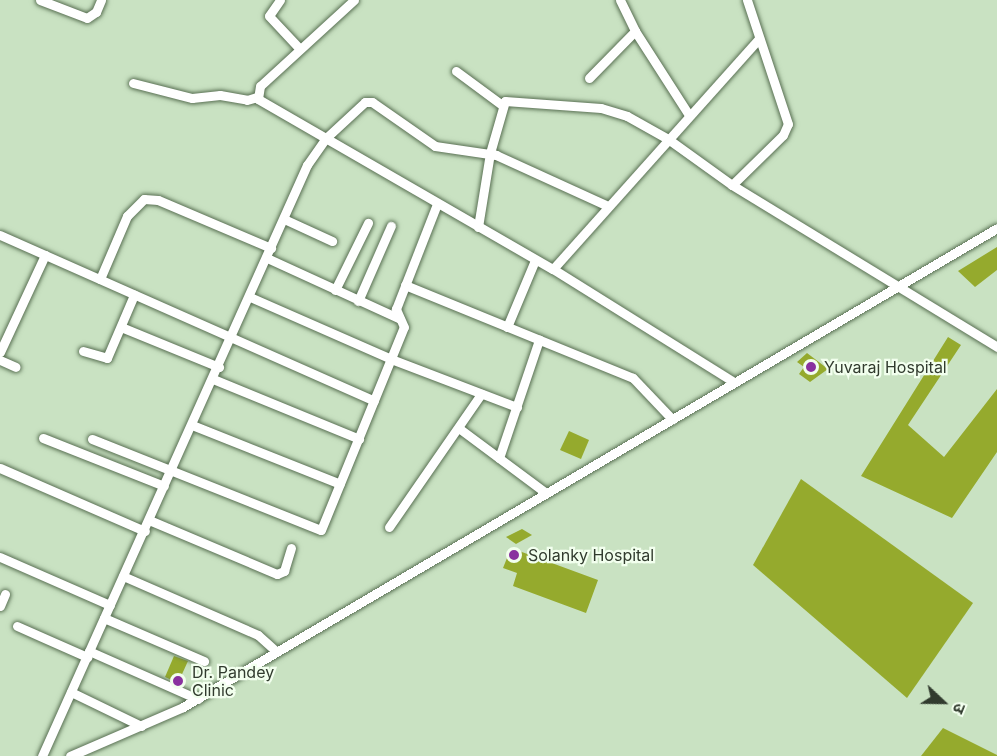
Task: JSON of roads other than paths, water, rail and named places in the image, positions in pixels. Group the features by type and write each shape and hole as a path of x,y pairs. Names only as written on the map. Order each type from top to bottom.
{"street":[{"path":"40,0 87,18 96,12 102,0"},
{"path":"280,0 269,16 300,49"},
{"path":"257,96 260,86 354,0"},
{"path":"620,0 634,31 689,114"},
{"path":"732,185 783,135 788,124 747,0"},
{"path":"590,78 634,31"},
{"path":"553,269 689,114 759,39"},
{"path":"456,71 502,105"},
{"path":"133,83 192,98 220,95 247,100 257,96"},
{"path":"257,96 437,204 553,269 734,382"},
{"path":"478,227 490,153 502,105 514,99 601,108 627,116 668,140 732,185 997,347"},
{"path":"42,756 145,531 310,159 326,138 369,101 435,146 490,153 608,206"},
{"path":"100,279 127,216 144,199 158,200 271,248"},
{"path":"92,439 319,531 404,327 396,309 437,204"},
{"path":"284,219 332,241"},
{"path":"336,290 368,223"},
{"path":"358,301 391,226"},
{"path":"70,756 198,699 895,285 997,228"},
{"path":"0,235 374,401"},
{"path":"0,352 45,255"},
{"path":"267,258 400,319"},
{"path":"507,327 535,260"},
{"path":"405,285 633,378 672,419"},
{"path":"83,351 106,359 134,295"},
{"path":"250,297 391,359 517,407"},
{"path":"121,327 219,366"},
{"path":"499,458 539,340"},
{"path":"0,360 16,367"},
{"path":"213,379 359,439"},
{"path":"389,527 460,429 481,394"},
{"path":"192,425 340,484"},
{"path":"460,429 546,493"},
{"path":"43,438 164,486"},
{"path":"1,471 145,531"},
{"path":"149,520 277,574 284,571 291,548"},
{"path":"0,557 110,605"},
{"path":"123,576 258,635 277,652"},
{"path":"0,606 5,594"},
{"path":"104,618 204,661"},
{"path":"17,626 198,699"},
{"path":"71,692 141,726"}],"place":[{"name":"Yuvaraj Hospital","path":"811,367"},
{"name":"Solanky Hospital","path":"514,555"},
{"name":"Dr. Pandey Clinic","path":"178,681"}]}
